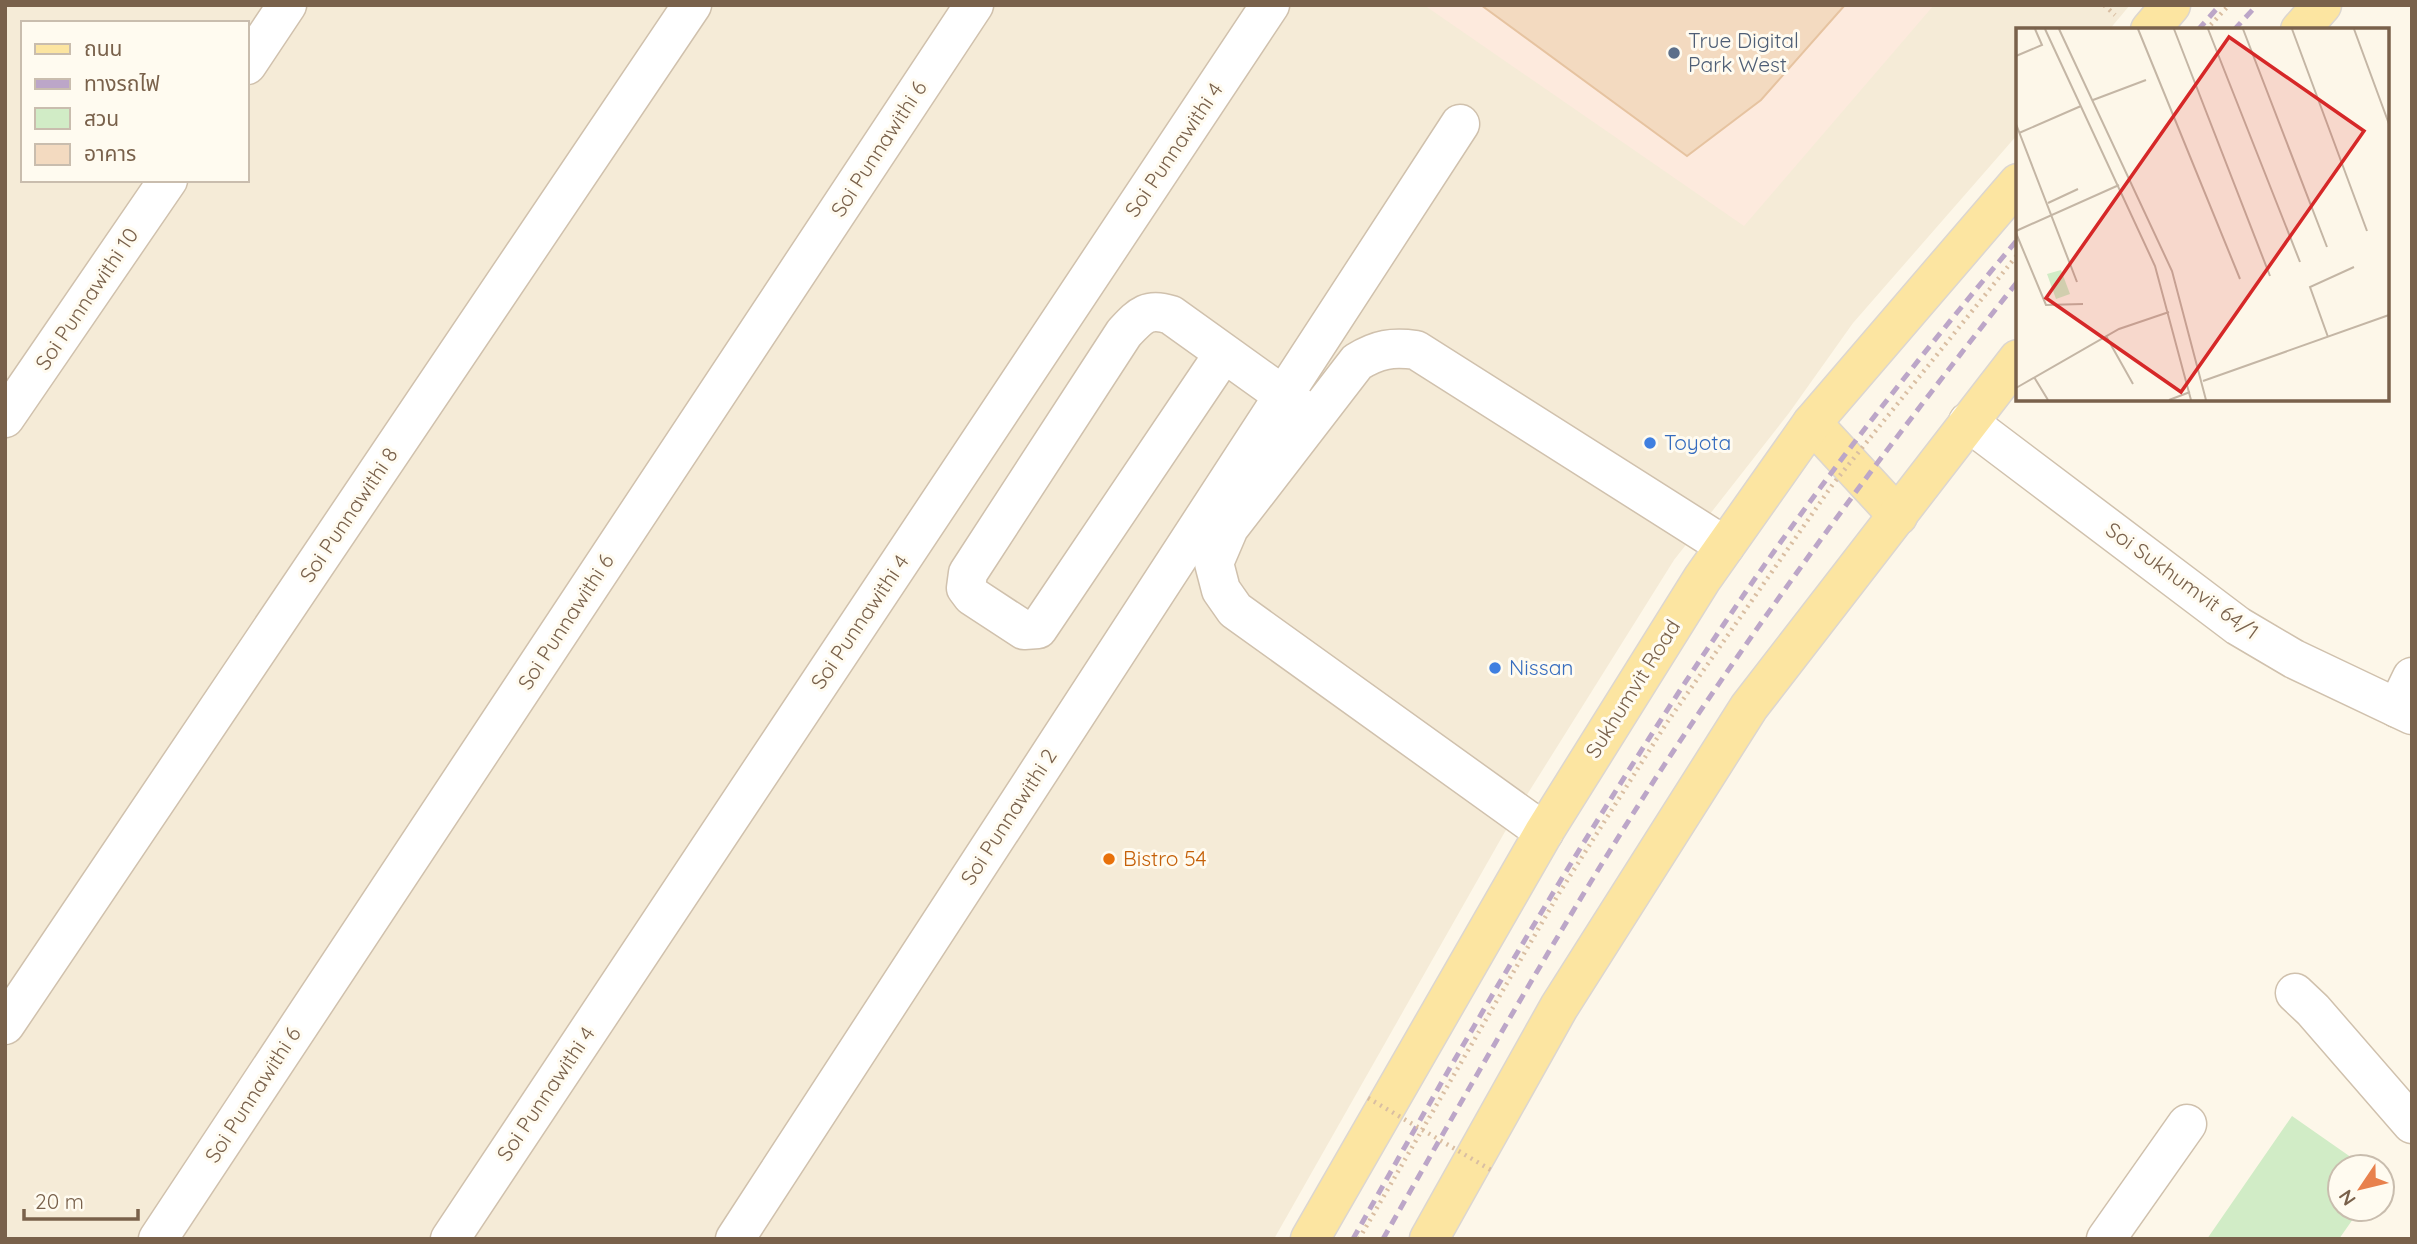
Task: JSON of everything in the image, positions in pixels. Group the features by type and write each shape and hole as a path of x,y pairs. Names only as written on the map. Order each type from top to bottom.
{"main road":[{"path":"2152,28 2171,5"},
{"path":"2302,28 2322,5"},
{"name":"Sukhumvit Road","path":"1310,1239 1544,832 1725,546 1812,423 2016,185"},
{"path":"1429,1239 1559,1007 1749,707 2016,362"},
{"path":"1812,423 1898,516"}],"street":[{"path":"248,64 288,5"},
{"name":"Soi Punnawithi 8","path":"5,1025 692,5"},
{"name":"Soi Punnawithi 6","path":"158,1239 974,5"},
{"name":"Soi Punnawithi 4","path":"450,1239 1270,5"},
{"path":"1460,124 1229,528 1214,563 1221,590 1235,610 1544,832"},
{"name":"Soi Punnawithi 10","path":"5,418 167,182"},
{"path":"1224,353 1038,629 1024,630 972,596 966,588 968,573 1124,333 1142,313 1156,310 1171,315 1224,353 1299,407"},
{"path":"1299,407 1375,351 1394,348 1416,350 1725,546"},
{"name":"Soi Punnawithi 2","path":"735,1239 1299,407"},
{"name":"Soi Sukhumvit 64/1","path":"1968,422 2238,626 2294,659 2407,700"},
{"path":"2295,993 2314,1010 2412,1124"},
{"path":"2106,1239 2187,1124"}],"path":[{"path":"2208,28 2230,5"},
{"path":"1359,1239 1558,895 1667,724 1833,484 2016,256"},
{"path":"1368,1098 1491,1170"}],"shaded area":[{"path":"5,5 2130,5 2111,28 2016,28 2016,136 1853,323 1789,413 1674,560 1515,814 1274,1239 5,1239"},
{"path":"1424,5 1934,5 1744,226"}],"green space":[{"path":"2292,1116 2345,1153 2326,1153 2326,1223 2350,1223 2339,1239 2207,1239"}],"building":[{"name":"True Digital Park West","path":"1481,5 1845,5 1761,100 1687,156"}],"railway":[{"path":"2200,28 2220,5"},
{"path":"2236,28 2257,5"},
{"path":"1353,1239 1542,912 1692,671 1843,457 2016,241"},
{"path":"1383,1239 1551,948 1699,712 1832,524 2016,284"}],"place":[{"name":"True Digital Park West","path":"1674,53"},
{"name":"Toyota","path":"1650,443"},
{"name":"Nissan","path":"1495,668"},
{"name":"Bistro 54","path":"1109,859"}]}
